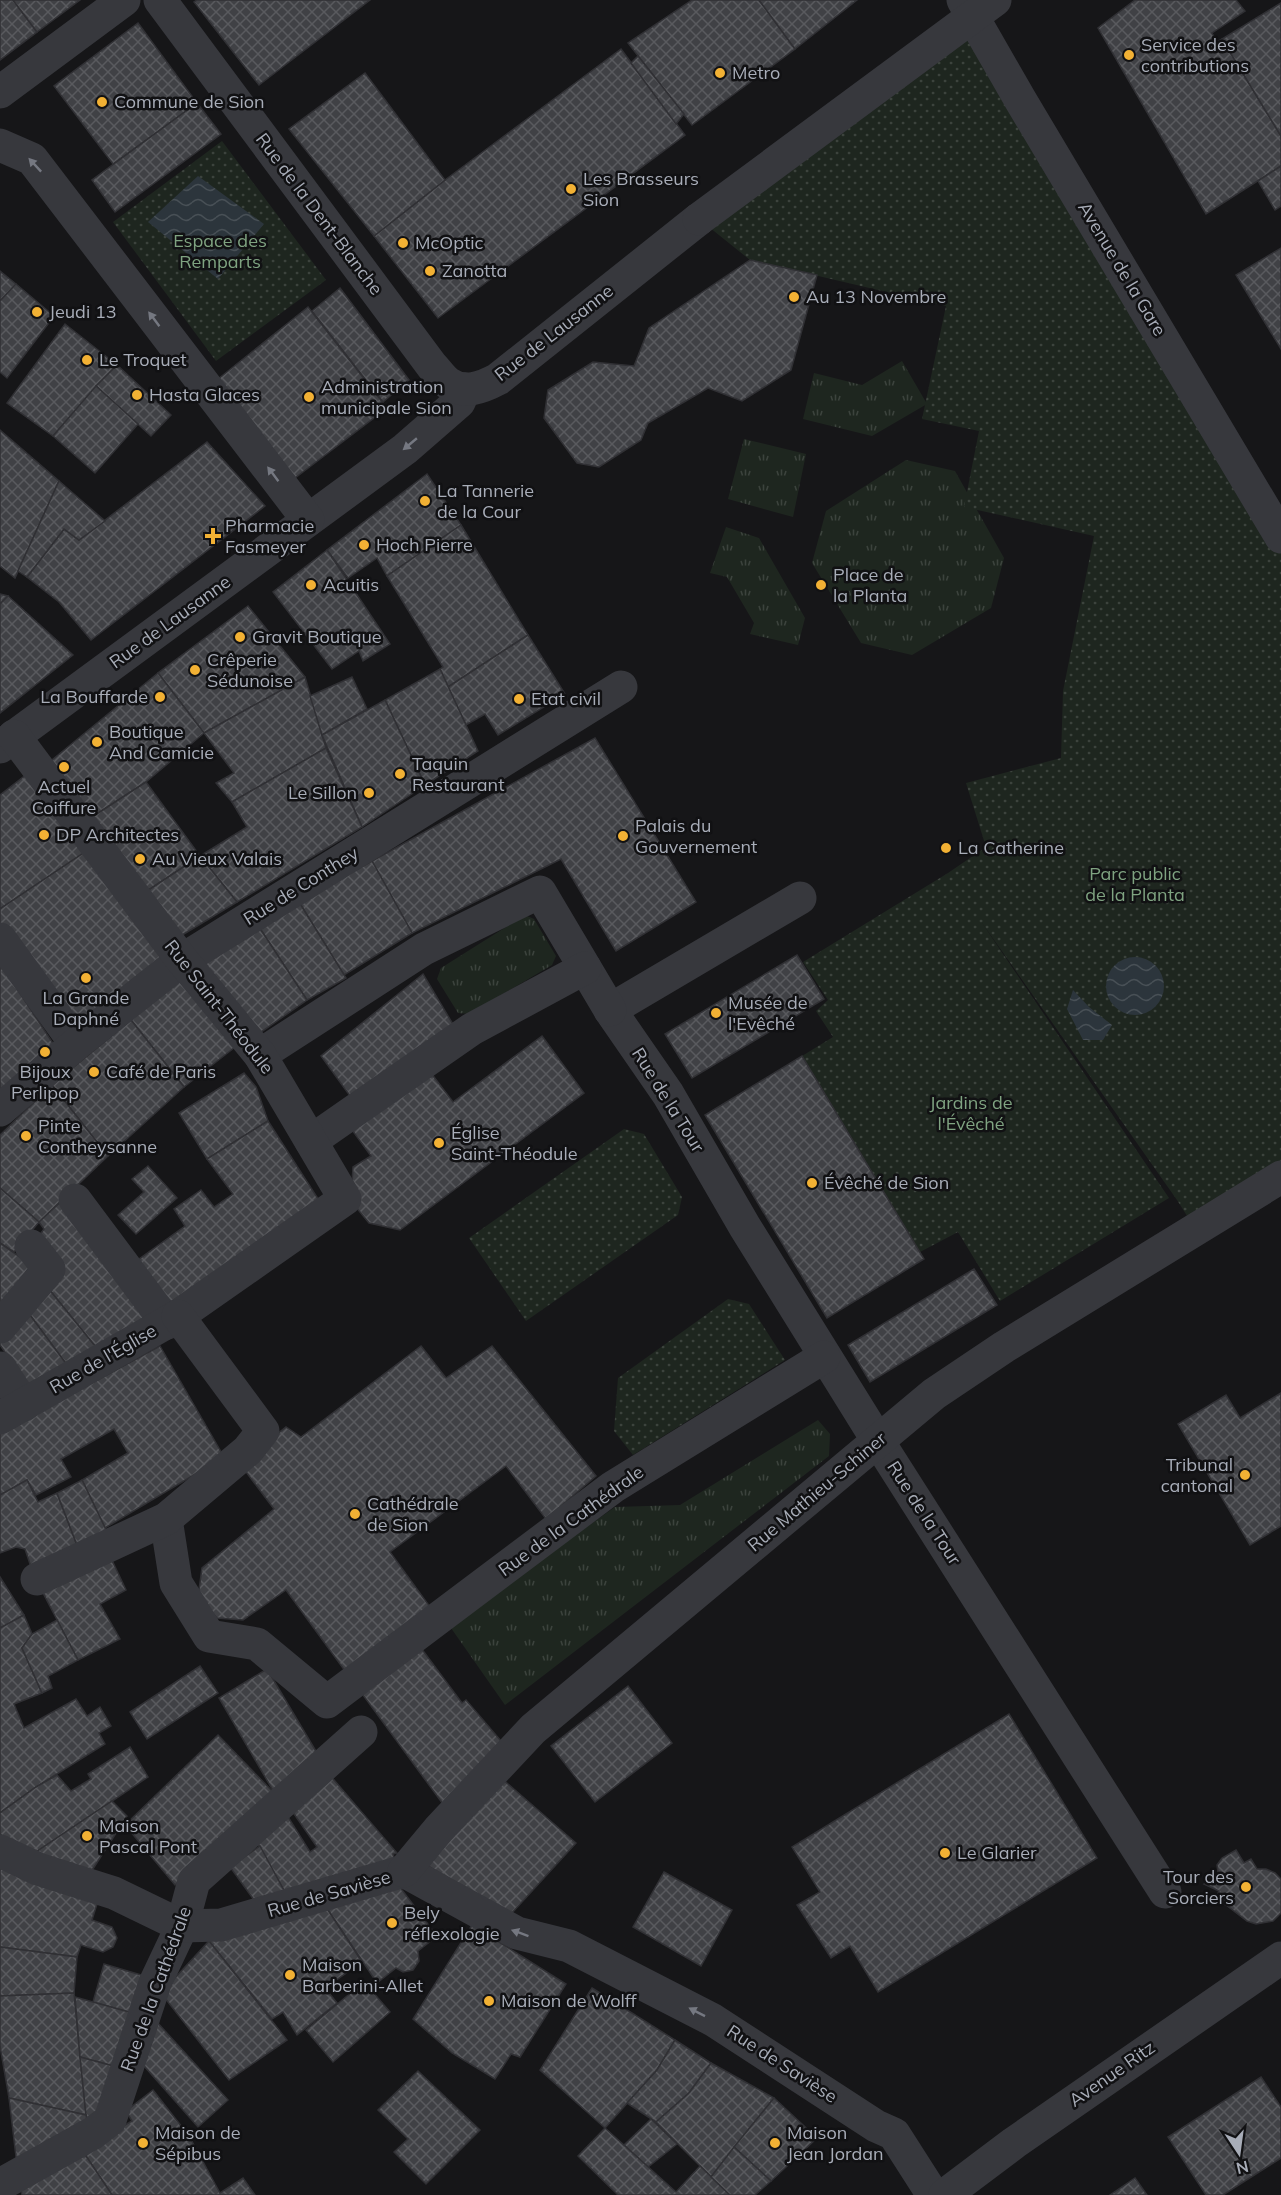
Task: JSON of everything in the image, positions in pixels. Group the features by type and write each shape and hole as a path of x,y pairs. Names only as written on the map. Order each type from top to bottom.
{"street":[{"path":"0,92 124,0"},
{"name":"Rue de la Dent-Blanche","path":"160,0 432,366 449,384 465,388"},
{"name":"Rue de Lausanne","path":"7,742 405,448 451,425 465,388 479,388 498,379 699,219 978,6"},
{"name":"Avenue de la Gare","path":"978,6 1025,108 1276,518"},
{"path":"0,145 32,159 308,520"},
{"name":"Rue de Conthey","path":"0,1110 76,1044 182,960 621,687"},
{"name":"Rue Saint-Théodule","path":"7,742 260,1055 345,1199 173,1319"},
{"name":"Rue de la Tour","path":"260,1055 424,949 540,892 610,1010 668,1094 745,1227 825,1357 1165,1892"},
{"path":"610,1010 800,898"},
{"path":"0,939 76,1044"},
{"path":"311,1142 472,1029 585,968"},
{"name":"Rue Mathieu-Schiner","path":"404,1871 439,1829 533,1729 934,1394 1004,1347 1281,1177"},
{"name":"Rue de l'Église","path":"12,1411 173,1319 75,1200"},
{"path":"0,1327 49,1269 31,1246"},
{"path":"37,1579 166,1519 248,1450 263,1431 173,1319"},
{"name":"Rue de la Cathédrale","path":"166,1519 176,1583 209,1636 257,1644 327,1702 613,1486 825,1357"},
{"path":"0,1368 12,1411"},
{"name":"Rue de la Cathédrale","path":"0,2185 93,2133 110,2120 155,1983 182,1926 194,1881 361,1732"},
{"name":"Rue de Savièse","path":"0,1851 38,1869 114,1893 182,1926 221,1925 404,1871 517,1933 568,1946 719,2023 876,2126 894,2134 933,2195"},
{"name":"Avenue Ritz","path":"945,2195 1021,2138 1281,1958"}],"green space":[{"name":"Parc public de la Planta","path":"974,17 1281,537 1281,1177 1196,1230 980,920 1169,1198 1000,1301 958,1232 920,1252 802,1056 833,1037 816,1011 828,1000 803,962 986,847 966,783 1061,758 1063,691 1094,536 964,507 979,431 922,419 946,306 750,260 699,219"},
{"name":"Espace des Remparts","path":"222,141 326,280 216,361 113,222"},
{"path":"902,361 927,404 872,436 803,419 814,373 862,385"},
{"path":"744,439 806,454 793,517 728,499"},
{"path":"906,460 955,471 1004,558 991,608 912,655 861,643 812,563 826,511"},
{"path":"726,527 759,538 805,618 798,645 750,634 754,623 727,577 710,573"},
{"path":"525,915 534,919 556,956 552,965 469,1014 458,1013 437,979 441,968"},
{"path":"624,1129 644,1134 682,1197 678,1215 526,1321 469,1238"},
{"path":"728,1299 749,1304 785,1360 633,1455 614,1431 618,1378"},
{"path":"818,1420 830,1434 829,1456 505,1705 451,1628 615,1507 680,1505"}],"water":[{"path":"198,176 264,224 218,279 148,222"},
{"path":"1135,957 1146,959 1159,970 1164,986 1162,997 1151,1010 1135,1015 1124,1013 1111,1002 1106,986 1108,975 1119,962"},
{"path":"1073,990 1089,1007 1112,1025 1103,1040 1083,1040 1067,1009"}],"building":[{"path":"0,0 13,0 37,32 0,60"},
{"path":"13,0 80,0 37,32"},
{"path":"197,0 370,0 259,85 194,2"},
{"path":"692,0 759,0 795,49 692,125 628,43"},
{"path":"759,0 857,0 795,49"},
{"path":"1135,0 1236,0 1245,11 1212,33 1217,42 1222,39 1281,136 1281,166 1206,214 1098,28"},
{"path":"1281,3 1281,136 1222,39"},
{"path":"138,23 197,103 113,164 54,86"},
{"path":"621,49 685,135 438,318 374,236"},
{"path":"638,56 684,114 676,124 631,63"},
{"path":"365,73 445,180 374,236 289,129"},
{"path":"197,103 221,134 115,212 92,180"},
{"path":"1281,166 1281,206 1275,210 1258,181"},
{"path":"1281,248 1281,349 1236,275"},
{"path":"750,260 817,275 791,370 742,401 708,388 648,423 641,440 599,467 577,463 544,418 548,390 593,362 634,366 649,328"},
{"path":"0,271 16,284 0,301"},
{"path":"16,284 54,316 7,378 0,372 0,301"},
{"path":"340,288 409,380 383,402 312,311"},
{"path":"308,307 387,408 295,478 218,379"},
{"path":"65,324 117,365 53,436 7,403"},
{"path":"117,365 171,415 151,436 96,386"},
{"path":"96,386 138,424 95,473 53,436"},
{"path":"0,430 59,481 15,578 0,566"},
{"path":"207,442 265,506 91,640 59,602 27,577 64,529 79,540"},
{"path":"427,474 461,525 387,576 377,558 348,578 327,550"},
{"path":"59,481 105,521 79,540 64,529 27,577 18,571"},
{"path":"461,525 528,635 448,687 440,669 443,667 387,576"},
{"path":"327,550 390,644 363,661 359,651 332,669 273,592"},
{"path":"0,594 8,596 0,604"},
{"path":"8,596 73,655 0,713 0,604"},
{"path":"248,606 305,677 204,733 158,673"},
{"path":"528,635 565,694 498,735 485,714 466,725 448,687"},
{"path":"440,669 478,751 425,785 385,700"},
{"path":"158,673 204,733 146,782 89,819 47,764"},
{"path":"305,677 326,748 232,802 216,783 234,773 204,733"},
{"path":"352,677 367,709 322,735 310,696"},
{"path":"385,700 425,785 362,827 322,735"},
{"path":"595,738 696,902 616,951 561,859 412,933 372,861"},
{"path":"326,748 362,827 237,902 200,856 247,827 232,802"},
{"path":"27,774 88,850 0,909 0,795"},
{"path":"146,782 200,856 144,893 89,819"},
{"path":"88,850 168,964 84,1029 0,929 0,909"},
{"path":"200,856 237,902 179,937 144,893"},
{"path":"372,861 412,933 344,975 299,902"},
{"path":"299,902 346,978 307,1000 259,927"},
{"path":"259,927 307,1000 254,1037 198,964"},
{"path":"797,955 824,999 692,1078 665,1034"},
{"path":"0,963 58,1051 0,1094"},
{"path":"423,974 457,1031 353,1100 321,1056"},
{"path":"181,976 239,1044 184,1087 131,1020"},
{"path":"131,1020 184,1087 108,1156 52,1085"},
{"name":"Église Saint-Théodule","path":"542,1036 584,1093 400,1230 369,1223 351,1201 353,1167 371,1156 352,1130 431,1073 453,1102"},
{"name":"Évêché de Sion","path":"802,1056 924,1259 827,1318 705,1115"},
{"path":"244,1073 256,1087 268,1121 207,1159 179,1113"},
{"path":"52,1085 108,1156 39,1222 0,1188 0,1135"},
{"path":"268,1121 322,1205 168,1304 135,1262 185,1226 174,1209 201,1190 214,1207 233,1194 207,1159"},
{"path":"148,1166 177,1198 136,1234 118,1215 144,1192 132,1179"},
{"path":"0,1188 39,1222 14,1252 0,1243"},
{"path":"67,1196 155,1316 99,1351 48,1288 36,1240 44,1229 39,1222"},
{"path":"0,1243 31,1265 0,1308"},
{"path":"974,1269 997,1305 870,1382 848,1345"},
{"path":"48,1288 99,1351 70,1369 27,1311"},
{"path":"27,1311 70,1369 32,1393 0,1345"},
{"path":"160,1346 224,1457 105,1528 82,1480 128,1453 114,1429 61,1459 71,1477 36,1495 27,1480 0,1495 0,1433"},
{"name":"Cathédrale de Sion","path":"421,1346 446,1378 492,1346 596,1476 546,1519 506,1466 390,1552 433,1611 348,1675 286,1590 243,1620 217,1618 198,1597 202,1568 274,1509 240,1464 286,1427 301,1437"},
{"name":"Tribunal cantonal","path":"1281,1393 1281,1526 1250,1545 1178,1424 1226,1395 1240,1418"},
{"path":"27,1480 38,1502 57,1493 80,1553 33,1573 25,1549 16,1547 0,1553 0,1495"},
{"path":"82,1480 111,1540 80,1553 57,1493"},
{"path":"110,1556 126,1590 100,1604 120,1639 78,1660 41,1589"},
{"path":"0,1577 24,1615 0,1628"},
{"path":"24,1615 32,1634 22,1648 42,1693 14,1704 24,1728 76,1699 87,1716 100,1707 111,1726 99,1733 105,1744 36,1787 0,1813 0,1628"},
{"path":"57,1620 78,1660 48,1676 52,1688 42,1693 22,1648 32,1634"},
{"path":"421,1648 462,1703 466,1700 501,1741 443,1804 360,1691"},
{"path":"200,1666 218,1693 147,1739 130,1712"},
{"path":"267,1669 317,1753 275,1794 219,1698"},
{"path":"628,1686 672,1743 595,1802 551,1746"},
{"name":"Le Glarier","path":"1009,1714 1097,1858 878,1992 850,1946 831,1958 797,1905 820,1892 792,1847"},
{"path":"218,1735 275,1794 175,1885 125,1825"},
{"path":"130,1747 148,1777 30,1856 0,1834 0,1813 36,1787 57,1775 71,1791 91,1779 88,1774"},
{"path":"328,1773 397,1853 393,1854 394,1858 287,1896 253,1835 285,1812 310,1852 317,1847 290,1808"},
{"path":"501,1778 576,1843 510,1915 428,1866"},
{"name":"Maison Pascal Pont","path":"112,1801 127,1816 89,1875 30,1856"},
{"path":"260,1846 287,1896 257,1904 230,1867"},
{"name":"Tour des Sorciers","path":"1236,1850 1244,1863 1251,1859 1257,1869 1266,1869 1281,1879 1281,1913 1273,1921 1256,1924 1247,1921 1226,1905 1215,1900 1219,1891 1204,1884 1214,1876 1222,1879 1217,1865 1222,1858"},
{"path":"0,1865 98,1901 92,1920 112,1927 117,1938 113,1947 103,1952 81,1945 77,1957 0,1947"},
{"path":"664,1872 732,1910 701,1966 633,1927"},
{"path":"399,1886 437,1936 418,1951 419,1961 413,1970 403,1972 396,1968 377,1983 326,1907"},
{"name":"Maison Barberini-Allet","path":"326,1907 362,1962 325,1988 337,2003 297,2035 283,2012 272,2019 209,1941"},
{"name":"Maison de Wolff","path":"472,1925 566,1984 520,2057 511,2054 495,2079 452,2053 413,2019"},
{"path":"209,1941 287,2040 229,2080 161,1993"},
{"path":"0,1947 77,1957 74,1993 0,1996"},
{"path":"104,1964 148,1977 136,2014 93,2002"},
{"path":"364,1982 390,2012 333,2062 306,2030"},
{"path":"592,1988 675,2040 657,2070 605,2128 540,2070"},
{"path":"74,1993 86,2115 9,2098 0,2046 0,1996"},
{"path":"75,1997 136,2014 117,2067 80,2057"},
{"path":"155,2020 228,2100 198,2127 137,2058"},
{"path":"675,2040 711,2063 689,2093 656,2122 627,2103 657,2070"},
{"path":"80,2057 117,2067 89,2128 86,2115"},
{"path":"711,2063 774,2098 711,2177 656,2122 689,2093"},
{"path":"418,2071 480,2130 426,2184 394,2152 408,2139 378,2110"},
{"path":"1261,2077 1281,2107 1281,2158 1223,2195 1206,2195 1168,2137"},
{"name":"Maison de Sépibus","path":"153,2090 189,2136 220,2193 243,2178 255,2195 112,2195 82,2150 132,2121 126,2111"},
{"path":"9,2098 86,2115 89,2128 17,2165"},
{"name":"Maison Jean Jordan","path":"774,2098 817,2138 771,2181 734,2147"},
{"path":"651,2119 677,2144 648,2167 624,2145"},
{"path":"605,2128 676,2192 700,2166 730,2195 618,2195 578,2156"},
{"path":"734,2147 771,2181 755,2195 730,2195 711,2177"},
{"path":"82,2150 112,2195 22,2195 20,2185"},
{"path":"1135,2178 1147,2195 1110,2195"}],"place":[{"name":"Service des contributions","path":"1129,55"},
{"name":"Metro","path":"720,73"},
{"name":"Commune de Sion","path":"102,102"},
{"name":"Les Brasseurs Sion","path":"571,189"},
{"name":"McOptic","path":"403,243"},
{"name":"Zanotta","path":"430,271"},
{"name":"Au 13 Novembre","path":"794,297"},
{"name":"Jeudi 13","path":"37,312"},
{"name":"Le Troquet","path":"87,360"},
{"name":"Hasta Glaces","path":"137,395"},
{"name":"Administration municipale Sion","path":"309,397"},
{"name":"La Tannerie de la Cour","path":"425,501"},
{"name":"Pharmacie Fasmeyer","path":"213,536"},
{"name":"Hoch Pierre","path":"364,545"},
{"name":"Acuitis","path":"311,585"},
{"name":"Place de la Planta","path":"821,585"},
{"name":"Gravit Boutique","path":"240,637"},
{"name":"Crêperie Sédunoise","path":"195,670"},
{"name":"La Bouffarde","path":"160,697"},
{"name":"Etat civil","path":"519,699"},
{"name":"Boutique And Camicie","path":"97,742"},
{"name":"Actuel Coiffure","path":"64,767"},
{"name":"Taquin Restaurant","path":"400,774"},
{"name":"Le Sillon","path":"369,793"},
{"name":"DP Architectes","path":"44,835"},
{"name":"Palais du Gouvernement","path":"623,836"},
{"name":"La Catherine","path":"946,848"},
{"name":"Au Vieux Valais","path":"140,859"},
{"name":"La Grande Daphné","path":"86,978"},
{"name":"Musée de l'Evêché","path":"716,1013"},
{"name":"Bijoux Perlipop","path":"45,1052"},
{"name":"Café de Paris","path":"94,1072"},
{"name":"Pinte Contheysanne","path":"26,1136"},
{"name":"Église Saint-Théodule","path":"439,1143"},
{"name":"Évêché de Sion","path":"812,1183"},
{"name":"Tribunal cantonal","path":"1245,1475"},
{"name":"Cathédrale de Sion","path":"355,1514"},
{"name":"Maison Pascal Pont","path":"87,1836"},
{"name":"Le Glarier","path":"945,1853"},
{"name":"Tour des Sorciers","path":"1246,1887"},
{"name":"Bely réflexologie","path":"392,1923"},
{"name":"Maison Barberini-Allet","path":"290,1975"},
{"name":"Maison de Wolff","path":"489,2001"},
{"name":"Maison de Sépibus","path":"143,2143"},
{"name":"Maison Jean Jordan","path":"775,2143"}],"park label":[{"name":"Jardins de l'Évêché","path":"971,1113"}]}
